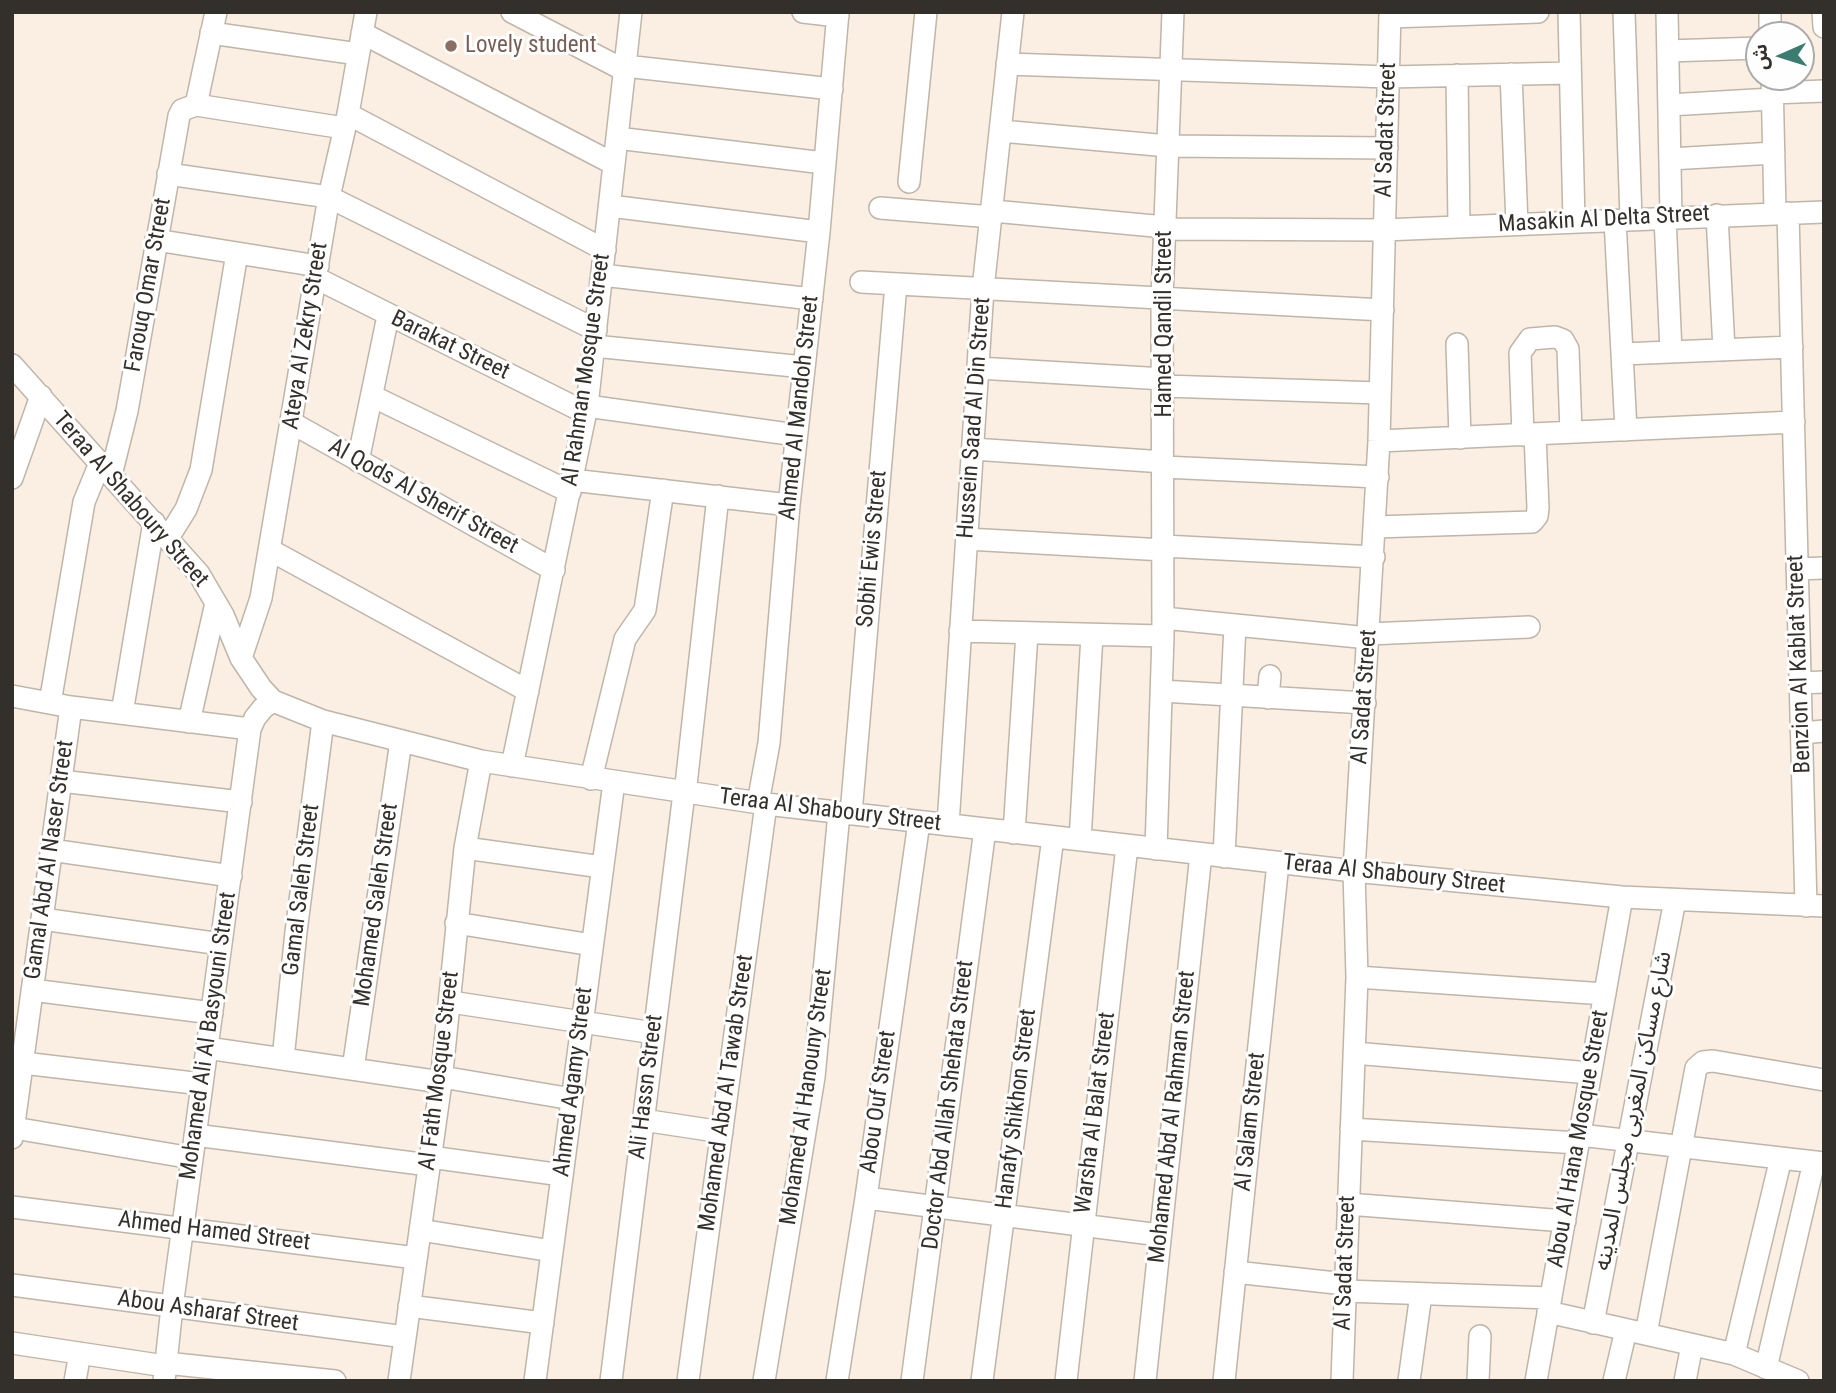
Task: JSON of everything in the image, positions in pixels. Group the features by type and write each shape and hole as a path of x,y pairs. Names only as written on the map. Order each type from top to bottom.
{"street":[{"path":"512,12 625,68 832,89"},
{"name":"Al Rahman Mosque Street","path":"512,766 586,410 631,12"},
{"path":"803,12 838,14"},
{"path":"909,182 926,12"},
{"name":"Hussein Saad Al Din Street","path":"948,825 984,289 1013,12"},
{"name":"Hamed Qandil Street","path":"1156,849 1164,548 1162,299 1173,12"},
{"path":"1390,14 1538,12"},
{"path":"1569,12 1574,221"},
{"path":"1624,12 1622,354 1626,430"},
{"path":"1667,12 1671,352"},
{"path":"1823,12 1824,27"},
{"name":"Ahmed Al Mandoh Street","path":"762,804 838,14"},
{"name":"Al Sadat Street","path":"1342,1381 1357,977 1354,871 1378,477 1390,14"},
{"path":"605,250 346,121 196,105 214,22 362,33 614,164"},
{"name":"Ateya Al Zekry Street","path":"241,658 258,608 270,550 329,197 362,33"},
{"path":"1668,51 1745,48"},
{"path":"1007,64 1389,77 1570,73"},
{"path":"1511,74 1517,224"},
{"path":"1457,75 1459,226"},
{"path":"1669,105 1765,91"},
{"name":"Benzion Al Kablat Street","path":"1772,91 1774,153 1782,213 1792,347 1802,733 1815,905"},
{"name":"Farouq Omar Street","path":"60,705 84,502 106,469 127,411 179,116 182,110 196,105"},
{"path":"1001,131 1168,146 1387,148"},
{"path":"617,138 824,163"},
{"path":"1670,159 1774,153"},
{"path":"168,174 329,197 595,338 804,367"},
{"path":"610,206 819,232"},
{"name":"Masakin Al Delta Street","path":"880,208 1165,228 1384,230 1824,212"},
{"path":"1717,215 1724,349"},
{"name":"Barakat Street","path":"156,240 237,253 317,272 388,316 586,410 796,435"},
{"path":"122,713 161,530 186,509 201,470 237,253"},
{"path":"602,275 812,299"},
{"path":"861,282 1383,310"},
{"name":"Sobhi Ewis Street","path":"845,813 896,284"},
{"path":"358,461 388,316"},
{"path":"1375,527 1524,523 1532,522 1537,516 1519,362 1520,353 1530,339 1555,337 1563,340 1569,356 1571,432"},
{"path":"1457,344 1460,438"},
{"path":"1622,354 1792,347"},
{"name":"Teraa Al Shaboury Street","path":"12,365 199,574 250,674 273,701 323,721 481,761 762,804 1278,863 1622,897 1815,905"},
{"path":"978,368 1164,383 1380,393"},
{"path":"12,478 41,396"},
{"path":"372,396 571,486 663,490 789,505"},
{"path":"1379,442 1794,422"},
{"name":"Al Qods Al Sherif Street","path":"292,423 554,570"},
{"path":"973,449 1164,465 1378,477"},
{"path":"590,779 625,639 645,610 663,490"},
{"name":"Ali Hassn Street","path":"611,1381 718,496"},
{"path":"967,538 1374,557"},
{"path":"270,550 528,691"},
{"path":"1797,569 1824,568"},
{"path":"190,722 216,603"},
{"path":"960,631 1092,635 1163,627 1236,625 1369,636 1529,627"},
{"path":"1224,857 1236,625"},
{"path":"1014,833 1027,633"},
{"path":"1080,840 1092,635"},
{"path":"1268,698 1270,676"},
{"path":"1800,683 1824,682"},
{"path":"1161,691 1364,703"},
{"path":"12,696 60,705 250,729 262,708 273,701"},
{"name":"Gamal Abd Al Naser Street","path":"13,1133 61,781 60,705"},
{"name":"Gamal Saleh Street","path":"283,1059 294,943 323,721"},
{"name":"Mohamed Ali Al Basyouni Street","path":"165,1370 250,729"},
{"path":"1802,733 1824,731"},
{"name":"Mohamed Saleh Street","path":"353,1069 401,741"},
{"name":"Al Fath Mosque Street","path":"399,1381 451,1002 456,923 465,848 481,761"},
{"path":"61,781 241,802"},
{"name":"Ahmed Agamy Street","path":"535,1381 614,782"},
{"name":"Mohamed Abd Al Tawab Street","path":"688,1381 762,804"},
{"name":"Mohamed Al Hanouny Street","path":"764,1381 814,1077 845,813"},
{"name":"Abou Ouf Street","path":"837,1381 866,1198 919,822"},
{"name":"Doctor Abd Allah Shehata Street","path":"912,1381 985,830"},
{"name":"Hanafy Shikhon Street","path":"982,1381 1053,837"},
{"name":"Warsha Al Balat Street","path":"1066,1381 1127,846"},
{"path":"465,848 603,867"},
{"path":"51,850 230,876"},
{"name":"Mohamed Abd Al Rahman Street","path":"1145,1381 1201,854"},
{"name":"Al Salam Street","path":"1224,1381 1278,863"},
{"name":"Abou Al Hana Mosque Street","path":"1536,1381 1622,897"},
{"name":"شارع مساكن المغربى مجلس المدينه","path":"1593,1323 1675,900"},
{"path":"42,919 221,944"},
{"path":"456,923 592,945"},
{"path":"1357,977 1605,994"},
{"path":"32,990 212,1013"},
{"path":"451,1002 654,1034"},
{"path":"207,1048 572,1099"},
{"path":"1354,1053 1590,1073"},
{"path":"1614,1381 1636,1332 1681,1147 1696,1068 1703,1062 1713,1061 1824,1080"},
{"path":"23,1063 202,1084"},
{"path":"643,1120 722,1132"},
{"path":"1351,1129 1629,1141 1819,1163 1758,1371"},
{"path":"13,1133 192,1158"},
{"path":"195,1135 562,1175"},
{"path":"1734,1354 1781,1158"},
{"path":"866,1198 1160,1236"},
{"path":"1348,1204 1565,1221"},
{"name":"Ahmed Hamed Street","path":"12,1206 416,1258"},
{"path":"420,1230 552,1251"},
{"path":"1235,1272 1345,1287 1550,1305 1593,1323 1734,1354 1758,1371 1798,1381"},
{"name":"Abou Asharaf Street","path":"12,1285 405,1337"},
{"path":"1409,1381 1422,1294"},
{"path":"409,1306 542,1323"},
{"path":"1478,1381 1480,1336"},
{"path":"12,1343 165,1370 335,1381"},
{"path":"1685,1381 1692,1345"},
{"path":"75,1381 80,1353"}],"place":[{"name":"Lovely student","path":"451,46"}]}
